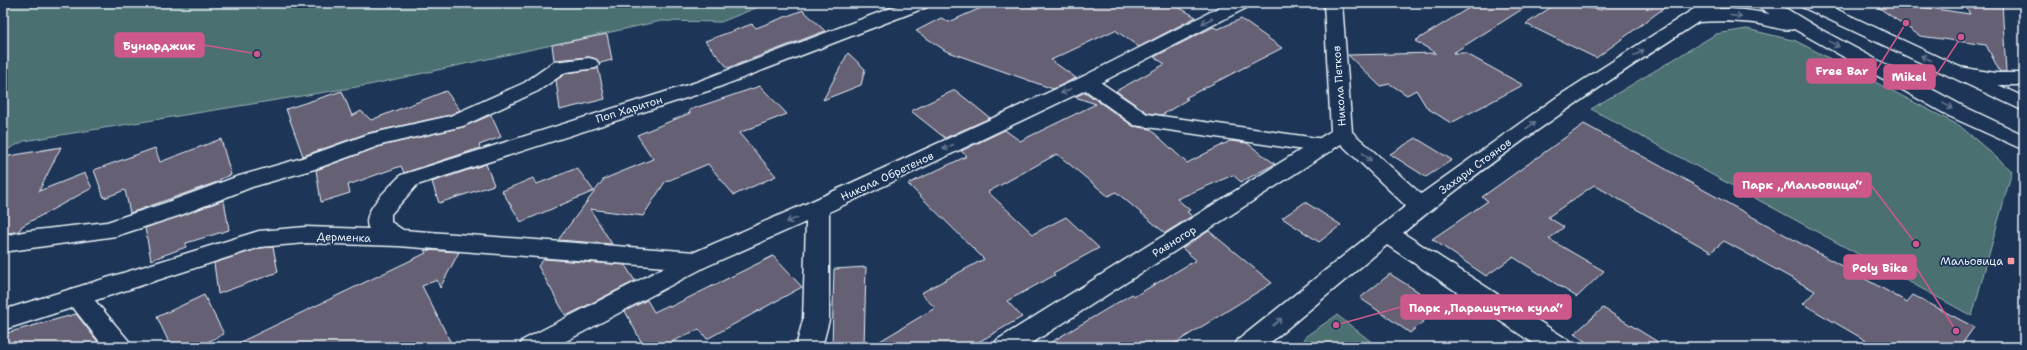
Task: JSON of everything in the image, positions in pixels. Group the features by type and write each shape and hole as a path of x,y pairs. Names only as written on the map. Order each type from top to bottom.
{"street":[{"name":"Поп Харитон","path":"398,238 379,226 380,212 409,180 704,86 921,3"},
{"name":"Никола Обретенов","path":"532,347 697,261 818,208 1086,82 1242,3"},
{"name":"Никола Петков","path":"1334,3 1333,140 1420,206"},
{"name":"Захари Стоянов","path":"1247,347 1420,206 1564,101 1715,3"},
{"path":"1764,3 1811,32 1956,110 2024,143"},
{"path":"1808,3 1959,73 2024,106"},
{"path":"1697,16 1730,15 1759,18 1811,32"},
{"path":"3,244 28,239 108,230 173,209 244,182 310,163 376,140 456,121 531,87 561,66 589,64"},
{"path":"1959,73 1996,79 2024,79"},
{"path":"1086,82 1141,120 1333,140"},
{"name":"Равногор","path":"1006,347 1333,140"},
{"path":"809,347 816,320 818,208"},
{"path":"1386,233 1559,347"},
{"name":"Дерменка","path":"3,320 259,239 306,235 398,238 697,261"},
{"path":"76,297 119,347"}],"green space":[{"path":"3,3 768,3 721,22 661,21 369,85 24,141 3,152"},
{"path":"1747,29 1796,41 1960,126 2012,171 1972,316 1591,109 1716,34"},
{"path":"1337,315 1378,347 1301,347 1306,336"}],"building":[{"path":"992,3 1171,3 1196,17 1139,47 1115,30 1051,60 1076,78 1053,89 946,51 916,31 941,18 949,22"},
{"path":"1477,3 1532,3 1453,53 1465,53 1523,85 1451,123 1427,108 1416,90 1407,95 1390,84 1380,86 1348,55 1436,53 1415,41"},
{"path":"1557,3 1602,10 1603,3 1671,3 1596,58 1526,24"},
{"path":"1872,3 1894,3 1970,14 1964,3 2002,3 2006,72 2000,72 1986,45 1920,36"},
{"path":"803,10 825,31 728,68 705,41 752,24 756,28"},
{"path":"1241,19 1282,48 1185,98 1188,99 1162,115 1148,113 1116,91 1165,64 1154,57 1213,27 1218,29"},
{"path":"607,34 612,60 600,63 596,59 589,57 554,60 552,45"},
{"path":"848,53 865,69 861,85 823,100"},
{"path":"598,67 605,99 560,110 556,80 567,73 596,69"},
{"path":"760,86 787,114 739,133 776,176 734,195 708,164 665,182 643,216 590,209 612,244 558,240 604,179 653,159 637,135 690,113 689,110"},
{"path":"955,90 990,118 945,138 911,111"},
{"path":"342,91 352,116 361,111 371,120 446,91 460,110 450,115 368,133 303,156 286,109"},
{"path":"1085,92 1133,126 1150,129 1187,163 1230,141 1247,143 1275,164 1241,182 1233,175 1177,199 1190,210 1187,212 1192,216 1165,233 1116,192 1108,196 1057,154 988,192 1033,234 1066,217 1099,248 1053,273 1055,275 1007,301 1022,317 970,347 870,347 935,308 921,293 984,259 908,184 967,156 961,151 1005,130 1020,141 1096,104 1075,97"},
{"path":"491,115 501,137 479,145 480,148 404,173 401,166 348,185 350,193 321,202 316,170 381,146 463,127"},
{"path":"1584,124 1907,302 1913,295 1974,327 1960,347 1877,347 1803,304 1815,291 1724,241 1711,252 1594,185 1548,217 1564,227 1549,239 1604,271 1577,297 1513,257 1486,276 1432,239 1488,201 1482,197"},
{"path":"1416,138 1452,160 1426,177 1390,154"},
{"path":"221,139 231,175 220,179 220,181 130,213 125,190 104,198 94,170 155,148 160,162"},
{"path":"61,147 39,191 85,173 92,188 22,226 19,231 3,234 3,166 9,156"},
{"path":"486,164 494,185 439,203 432,182"},
{"path":"577,168 594,191 521,222 502,191 533,178 537,184"},
{"path":"224,200 229,230 186,243 186,247 151,260 145,228"},
{"path":"1305,202 1341,225 1319,242 1282,218"},
{"path":"1209,231 1272,283 1169,347 1043,347 1132,294 1135,296 1196,260 1182,248"},
{"path":"273,247 278,272 218,294 214,263 260,248"},
{"path":"424,250 459,252 440,288 437,280 422,286 453,347 230,347 426,253"},
{"path":"773,256 802,287 707,339 699,329 661,347 644,347 625,311 647,300 654,312 669,305 670,307"},
{"path":"544,259 625,265 635,281 566,316 538,266"},
{"path":"866,267 864,347 832,347 834,269"},
{"path":"1390,274 1441,306 1410,333 1360,298"},
{"path":"204,295 224,334 197,347 171,347 157,317"},
{"path":"1603,308 1666,347 1594,347 1574,334"},
{"path":"76,314 102,347 3,347 3,334"}],"place":[{"name":"Free Bar","path":"1906,23"},
{"name":"Mikel","path":"1961,37"},
{"name":"Бунарджик","path":"257,54"},
{"name":"Парк „Мальовица“","path":"1916,244"},
{"name":"Мальовица","path":"2011,261"},
{"name":"Парк „Парашутна кула“","path":"1336,325"},
{"name":"Poly Bike","path":"1956,331"}]}
